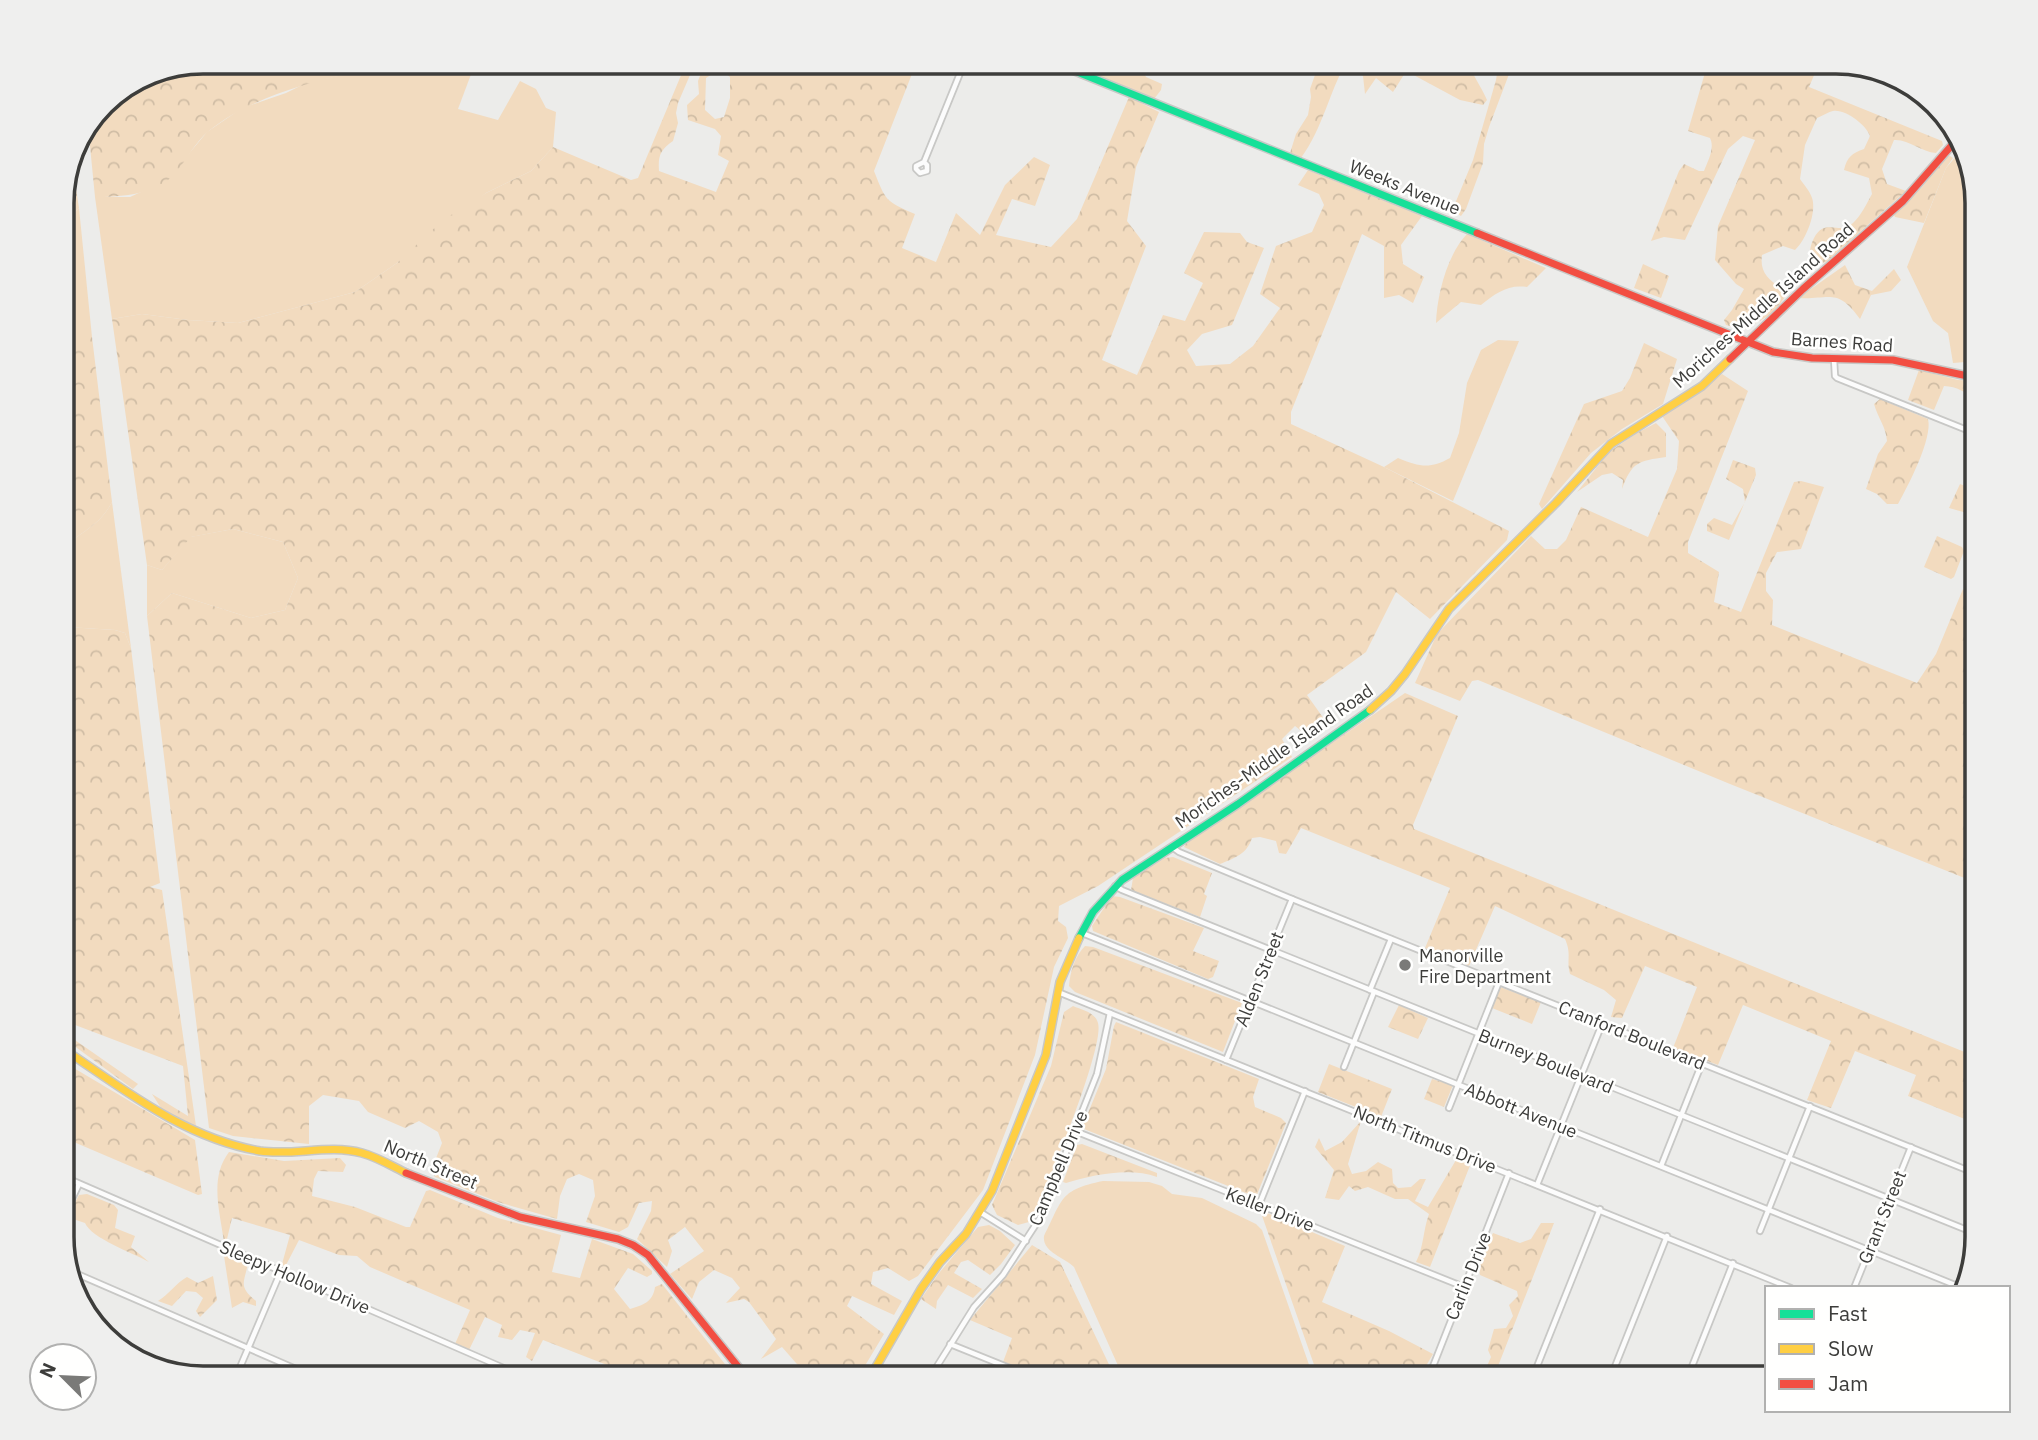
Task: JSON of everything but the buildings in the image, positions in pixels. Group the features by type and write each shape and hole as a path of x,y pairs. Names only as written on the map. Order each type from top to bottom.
{"street":[{"path":"924,162 960,74"},
{"name":"Weeks Avenue","path":"1082,74 1748,342"},
{"name":"Moriches-Middle Island Road","path":"876,1366 920,1289 966,1234 1001,1173 1046,1055 1063,972 1093,912 1115,886 1238,804 1377,705 1405,674 1449,609 1611,444 1702,386 1810,283 1903,201 1951,145"},
{"name":"Barnes Road","path":"1748,342 1785,354 1834,359 1893,360 1965,375"},
{"path":"1834,359 1835,376 1838,378 1965,429"},
{"name":"Cranford Boulevard","path":"1172,847 1178,852 1292,899 1965,1169"},
{"name":"Burney Boulevard","path":"1115,886 1965,1229"},
{"name":"Alden Street","path":"1226,1060 1292,899"},
{"name":"Abbott Avenue","path":"1081,933 1955,1285"},
{"path":"1344,1067 1391,939"},
{"path":"1449,1108 1499,982"},
{"name":"North Titmus Drive","path":"1058,992 1786,1286"},
{"name":"Campbell Drive","path":"937,1366 974,1307 1003,1275 1040,1219 1100,1065 1110,1013"},
{"path":"1537,1185 1602,1024"},
{"name":"North Street","path":"74,1056 175,1123 223,1142 262,1151 342,1150 363,1153 422,1180 520,1217 618,1239 633,1245 656,1263 738,1366"},
{"path":"1661,1166 1702,1063"},
{"path":"1259,1205 1305,1091"},
{"path":"1760,1231 1810,1106"},
{"name":"Keller Drive","path":"1075,1131 1464,1287"},
{"name":"Grant Street","path":"1855,1286 1911,1147"},
{"name":"Carlin Drive","path":"1433,1366 1509,1173"},
{"name":"Sleepy Hollow Drive","path":"74,1182 497,1366"},
{"path":"74,1195 79,1184"},
{"path":"1537,1366 1600,1209"},
{"path":"980,1212 1026,1241"},
{"path":"1614,1366 1667,1236"},
{"path":"1692,1366 1733,1263"},
{"path":"239,1366 281,1271"},
{"path":"79,1275 289,1366"},
{"path":"950,1345 1004,1366"}],"green space":[{"path":"338,74 471,74 458,109 498,120 520,81 536,89 546,108 556,112 553,147 531,171 486,193 397,263 355,292 238,323 142,314 112,319 95,197 130,197 167,180 207,132 242,108 306,83 342,75"},
{"path":"682,74 690,74 678,103 678,123 673,141 661,154 659,171 716,192 729,161 718,155 721,136 715,129 688,120 687,105 699,94 701,74 712,74 706,78 705,110 715,119 724,117 730,98 730,77 726,74 912,74 874,171 888,199 915,214 902,248 936,262 956,213 980,235 1005,185 1034,157 1050,165 1035,206 1012,199 996,235 1051,247 1077,219 1129,97 1159,112 1136,167 1127,221 1146,246 1102,360 1137,375 1163,315 1185,321 1203,283 1184,273 1204,232 1240,233 1247,242 1264,248 1232,325 1202,334 1187,350 1196,366 1230,364 1253,346 1280,308 1260,294 1276,246 1312,232 1324,205 1319,194 1298,185 1308,170 1422,216 1401,245 1403,264 1424,277 1413,303 1399,295 1384,298 1384,246 1362,234 1291,412 1291,424 1384,467 1509,531 1507,540 1430,619 1396,592 1366,652 1307,695 1329,726 1313,740 1295,726 1282,739 1292,757 1098,886 1059,906 1058,921 1066,927 1068,938 1054,967 1035,1055 983,1190 918,1276 909,1281 888,1268 873,1272 871,1284 902,1301 894,1315 852,1296 847,1306 884,1334 865,1366 799,1366 782,1347 761,1359 776,1339 749,1302 744,1299 726,1303 740,1288 732,1278 714,1270 699,1282 692,1299 670,1274 704,1251 685,1227 668,1240 672,1251 667,1267 637,1239 651,1211 652,1201 639,1203 628,1227 619,1232 586,1222 595,1196 593,1180 579,1174 567,1179 560,1196 557,1219 498,1202 435,1177 431,1171 442,1143 438,1132 419,1121 405,1128 368,1112 359,1101 323,1095 309,1106 309,1144 233,1136 209,1128 147,616 172,593 251,618 285,610 298,578 283,542 233,529 191,537 162,570 147,565 112,319 142,314 238,323 355,292 397,263 443,220 486,193 531,171 553,147 631,180 638,178"},
{"path":"1144,74 1162,84 1161,90 1154,99 1097,75"},
{"path":"1315,74 1340,74 1315,135 1301,158 1290,153 1296,134 1308,115 1310,89"},
{"path":"1361,74 1404,74 1393,92 1376,78 1365,94"},
{"path":"1412,74 1474,74 1487,100 1483,105 1460,100"},
{"path":"1497,74 1509,74 1484,144 1483,163 1461,216 1452,211 1473,160"},
{"path":"1815,74 1809,87 1942,141 1943,145 1936,153 1905,141 1894,140 1882,169 1887,184 1906,191 1822,263 1810,255 1812,242 1818,232 1827,227 1841,228 1853,223 1872,194 1869,178 1844,170 1848,159 1864,149 1870,136 1860,123 1844,113 1833,111 1817,118 1805,145 1800,179 1812,198 1810,226 1795,250 1783,246 1762,255 1765,273 1772,282 1788,293 1772,314 1743,330 1726,325 1724,320 1744,289 1736,284 1715,260 1718,226 1755,140 1743,136 1728,149 1685,240 1664,237 1651,241 1679,171 1684,164 1704,171 1710,154 1710,138 1688,131 1704,76"},
{"path":"344,75 274,95 224,120 204,135 168,180 152,189 133,194 95,197 89,141 100,128 98,127 111,111 124,100 153,83 178,76"},
{"path":"1956,156 1965,203 1965,362 1953,363 1948,333 1933,321 1907,267 1946,168"},
{"path":"1944,157 1953,158 1946,168 1924,223 1895,217"},
{"path":"75,184 79,208 74,213"},
{"path":"79,208 92,337 74,337 74,213"},
{"path":"1467,234 1546,268 1527,287 1502,290 1481,305 1461,302 1436,323 1444,276 1454,253"},
{"path":"1643,264 1669,276 1661,298 1634,288"},
{"path":"1845,265 1855,285 1872,291 1894,269 1901,280 1891,291 1871,295 1860,319 1839,299 1798,298"},
{"path":"74,337 92,337 112,502 95,523 74,539"},
{"path":"1498,340 1519,341 1453,501 1384,467 1398,458 1425,466 1450,458 1459,433 1467,383 1481,350"},
{"path":"1644,343 1677,359 1663,404 1622,429 1591,453 1542,509 1539,504 1584,404 1622,391"},
{"path":"1919,370 1965,380 1965,394 1944,386 1934,410 1908,400"},
{"path":"1722,374 1748,391 1688,542 1688,553 1719,572 1714,602 1741,612 1794,482 1801,481 1824,487 1801,549 1777,552 1766,573 1766,591 1773,600 1772,625 1917,683 1936,654 1963,589 1965,878 1478,680 1472,681 1460,701 1415,683 1437,634 1531,536 1545,549 1557,549 1566,540 1581,507 1648,537 1677,469 1679,441 1662,416"},
{"path":"1880,399 1928,419 1927,438 1898,504 1887,504 1877,494 1866,489 1878,454 1887,441 1874,404"},
{"path":"1656,423 1666,433 1666,457 1637,464 1629,473 1622,489 1623,480 1612,473 1602,475 1577,492 1609,452"},
{"path":"1733,460 1755,468 1756,475 1745,502 1743,489 1726,479"},
{"path":"1960,484 1965,486 1965,512 1949,508"},
{"path":"112,502 131,648 125,633 74,627 74,539 107,510"},
{"path":"1744,503 1729,540 1707,531 1707,524 1714,518 1732,525"},
{"path":"233,529 283,542 298,578 285,610 251,618 172,593 147,616 147,565 162,570 190,537"},
{"path":"1937,536 1962,547 1964,551 1951,579 1924,567"},
{"path":"74,627 125,633 131,648 160,883 150,887 162,890 196,1126 194,1127 161,1108 152,1094 188,1116 183,1066 74,1025"},
{"path":"1405,693 1458,716 1413,825 1414,829 1965,1052 1965,1119 1908,1096 1916,1075 1855,1051 1831,1108 1807,1100 1831,1041 1743,1005 1718,1065 1673,1048 1697,987 1645,966 1622,1018 1611,1017 1616,1000 1604,990 1570,974 1565,939 1495,906 1469,966 1425,948 1450,888 1301,828 1286,854 1279,853 1276,841 1252,838 1244,852 1220,864 1184,847 1186,843"},
{"path":"1173,857 1212,873 1204,894 1207,896 1200,917 1131,890 1133,878 1165,858"},
{"path":"1112,896 1204,928 1193,951 1219,961 1213,977 1208,979 1093,931 1092,926"},
{"path":"1085,946 1242,1003 1223,1052 1075,992 1069,986 1071,975 1076,959"},
{"path":"1500,987 1541,1002 1532,1024 1492,1008"},
{"path":"1399,1005 1428,1018 1418,1039 1388,1027"},
{"path":"1073,1006 1091,1014 1098,1023 1093,1059 1073,1118 1033,1218 1018,1225 997,1215 992,1205 1051,1066 1064,1012"},
{"path":"1116,1022 1259,1079 1253,1097 1255,1107 1281,1118 1286,1123 1256,1197 1084,1129 1106,1069"},
{"path":"74,1039 138,1084 133,1089 74,1046"},
{"path":"1329,1064 1392,1089 1381,1117 1318,1092"},
{"path":"74,1068 195,1140 202,1194 198,1195 74,1142"},
{"path":"1432,1079 1453,1085 1444,1107 1424,1099"},
{"path":"1361,1121 1348,1164 1352,1174 1366,1171 1378,1162 1392,1169 1393,1183 1398,1188 1411,1187 1420,1179 1426,1179 1415,1201 1428,1207 1456,1160 1471,1163 1430,1267 1416,1262 1429,1214 1408,1199 1395,1199 1368,1187 1355,1191 1349,1186 1339,1200 1325,1198 1334,1170 1315,1147 1319,1138 1325,1151 1342,1142"},
{"path":"1082,1144 1157,1173 1157,1177 1123,1172 1063,1182 1077,1145"},
{"path":"229,1152 284,1161 340,1158 346,1165 343,1172 318,1171 312,1196 355,1207 410,1227 426,1191 430,1190 498,1218 561,1235 552,1272 580,1278 592,1239 633,1254 652,1274 647,1277 628,1268 614,1289 630,1309 647,1302 655,1287 662,1284 726,1366 607,1366 543,1340 532,1361 526,1357 535,1333 520,1330 512,1340 498,1337 502,1325 485,1317 469,1350 455,1344 470,1310 370,1267 357,1256 339,1255 299,1240 285,1267 282,1264 290,1235 232,1218 224,1242 218,1196 219,1173"},
{"path":"1103,1181 1149,1182 1162,1186 1172,1194 1202,1198 1256,1224 1262,1230 1309,1366 1118,1366 1074,1267 1050,1250 1044,1242 1044,1236 1064,1198 1089,1184"},
{"path":"87,1194 114,1205 118,1210 115,1228 135,1236 131,1247 149,1262 104,1240 85,1223 74,1219 74,1204 79,1195"},
{"path":"1260,1210 1345,1246 1322,1302 1389,1331 1433,1354 1426,1366 1314,1366"},
{"path":"1541,1223 1554,1223 1498,1366 1487,1366 1491,1357 1488,1350 1494,1329 1506,1328 1513,1316 1509,1305 1518,1296 1517,1291 1480,1275 1478,1264 1493,1233 1520,1243 1531,1239"},
{"path":"989,1225 1015,1245 990,1275 968,1260 961,1262 954,1273 982,1289 973,1298 948,1285 937,1301 936,1309 921,1299 978,1227"},
{"path":"1032,1245 1060,1262 1110,1366 1015,1366 1003,1362 1012,1338 970,1320"},
{"path":"226,1254 248,1262 244,1287 256,1301 256,1306 243,1302 232,1308 224,1256"},
{"path":"213,1276 217,1300 200,1317 196,1311 203,1298 196,1292 186,1291 172,1306 158,1301 187,1277 198,1283"}],"traffic: fast":[{"path":"1082,74 1477,233"},
{"path":"1079,938 1093,912 1122,880 1238,804 1370,710"}],"traffic: slow":[{"path":"1370,710 1405,674 1449,609 1611,444 1702,386 1730,359"},
{"path":"877,1366 921,1289 940,1262 966,1234 992,1191 1046,1055 1060,982 1079,938"},
{"path":"74,1056 156,1110 181,1124 232,1145 273,1152 350,1151 373,1157 406,1173"}],"traffic: jam":[{"path":"1730,359 1803,289 1903,201 1951,146"},
{"path":"1477,233 1773,352 1812,358 1893,360 1965,375"},
{"path":"406,1173 520,1217 618,1239 633,1245 648,1255 738,1366"}],"place":[{"name":"Manorville Fire Department","path":"1405,965"}]}
